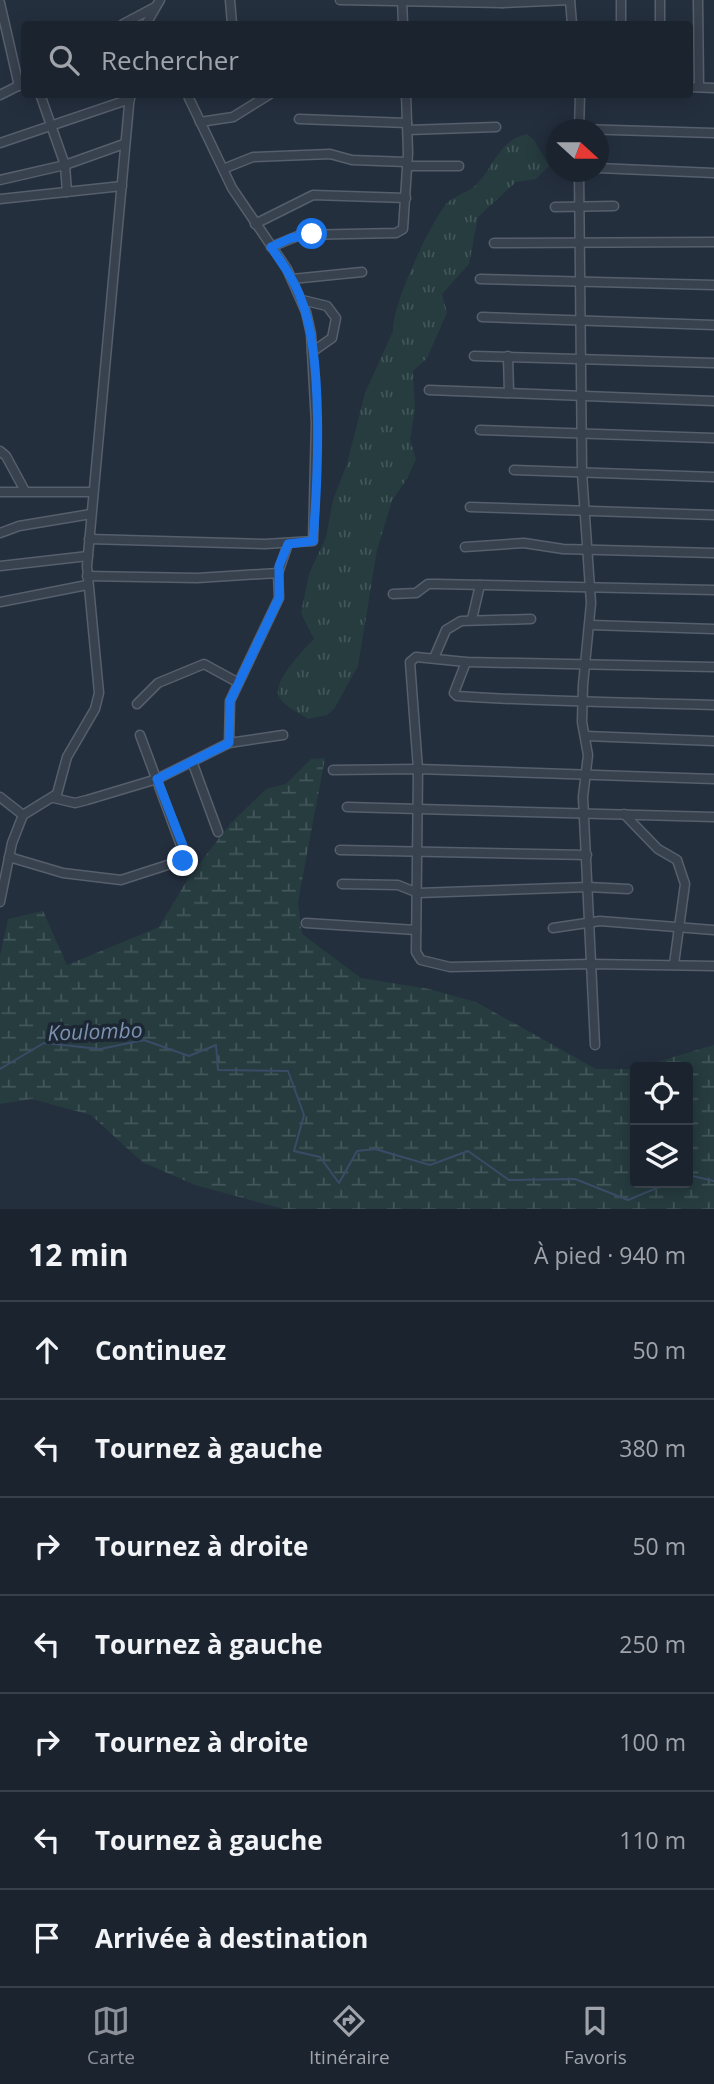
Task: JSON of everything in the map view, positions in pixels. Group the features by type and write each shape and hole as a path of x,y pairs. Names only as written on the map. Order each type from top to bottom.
{"street":[{"path":"230,0 232,21"},
{"path":"340,0 570,0 572,21"},
{"path":"621,0 621,21"},
{"path":"660,0 660,21"},
{"path":"698,0 699,87"},
{"path":"402,1 403,21"},
{"path":"0,3 21,81"},
{"path":"128,21 158,4"},
{"path":"148,21 158,4"},
{"path":"0,95 21,85"},
{"path":"693,87 714,88"},
{"path":"41,98 65,165 67,192"},
{"path":"0,143 127,98"},
{"path":"54,798 67,757 98,697 87,580 88,556 130,98"},
{"path":"89,540 288,544 313,541 316,432 312,334 302,300 292,279 255,224 223,169 189,98"},
{"path":"200,122 245,112 264,98"},
{"path":"271,247 300,235 400,232 405,222 406,98"},
{"path":"579,119 580,98"},
{"path":"299,119 407,127 496,127"},
{"path":"609,130 714,133"},
{"path":"0,180 65,165 124,144"},
{"path":"223,169 253,157 324,154 352,160 459,166"},
{"path":"609,168 714,173"},
{"path":"579,182 582,473 591,625 584,664 582,700 586,736 585,814 595,1045"},
{"path":"0,199 122,186"},
{"path":"255,224 313,195 406,198"},
{"path":"555,207 614,206"},
{"path":"494,243 714,242"},
{"path":"292,279 362,272"},
{"path":"480,279 714,285"},
{"path":"302,300 327,306 337,318 332,338 312,352"},
{"path":"482,317 714,325"},
{"path":"474,356 714,363"},
{"path":"508,356 509,393"},
{"path":"429,390 714,401"},
{"path":"480,430 714,438"},
{"path":"0,452 6,456 25,491"},
{"path":"514,470 714,477"},
{"path":"0,492 93,492"},
{"path":"470,507 714,515"},
{"path":"0,533 27,524 91,514"},
{"path":"466,547 524,543 587,550 714,554"},
{"path":"229,743 230,701 279,598 278,573 288,544"},
{"path":"0,566 88,556"},
{"path":"0,602 87,580 278,573"},
{"path":"393,594 416,593 428,584 714,590"},
{"path":"472,619 480,585"},
{"path":"435,658 446,630 461,621 531,619"},
{"path":"591,625 714,629"},
{"path":"714,667 466,662 416,657 410,662 418,769 416,952 426,964 513,968 591,964 714,966"},
{"path":"466,662 454,693 457,696 511,701 582,700 714,705"},
{"path":"137,704 167,678 204,664 237,682"},
{"path":"9,858 63,873 121,880 183,861 187,856 140,735"},
{"path":"0,902 9,858 23,815 54,798 75,803 157,779 192,764 229,743 283,735"},
{"path":"586,736 714,741"},
{"path":"192,764 218,832"},
{"path":"334,771 418,769 714,779"},
{"path":"0,797 23,815"},
{"path":"347,807 714,817"},
{"path":"624,814 658,849 677,860 685,884 674,964"},
{"path":"340,850 418,849 587,855"},
{"path":"342,884 398,885 418,892 588,887 628,889"},
{"path":"553,928 591,921 714,930"},
{"path":"306,923 416,930"}],"green space":[{"path":"527,134 534,140 546,161 546,169 536,179 516,182 478,217 469,264 442,294 447,313 427,358 413,371 415,410 410,440 416,459 392,501 377,550 358,666 334,709 327,715 308,719 283,702 278,688 291,665 314,639 301,613 309,574 326,537 333,500 347,464 365,393 393,331 405,284 431,228 447,203 475,186 503,148 517,137"},
{"path":"325,758 298,902 302,934 361,978 429,989 476,1002 596,1069 630,1069 630,1188 693,1188 693,1062 657,1062 714,1045 714,1209 284,1209 195,1185 142,1162 91,1115 32,1099 0,1104 0,956 8,919 43,911 67,965 159,927 189,877 231,823 266,789 286,784 311,759"}],"waterway":[{"name":"Koulombo","path":"0,1069 44,1043 100,1049 144,1040 189,1056 216,1045 218,1070 288,1071 304,1115 294,1151 320,1157 339,1183 357,1151 375,1149 430,1165 468,1151 509,1180 575,1179 628,1200 657,1188"},
{"name":"Koulombo","path":"693,1176 714,1181"}],"route":[{"path":"183,861 187,856 157,779 192,764 229,743 230,701 279,598 278,573 282,555 288,544 313,541 316,441 312,334 302,300 287,269 271,247 300,235 312,234"}]}
